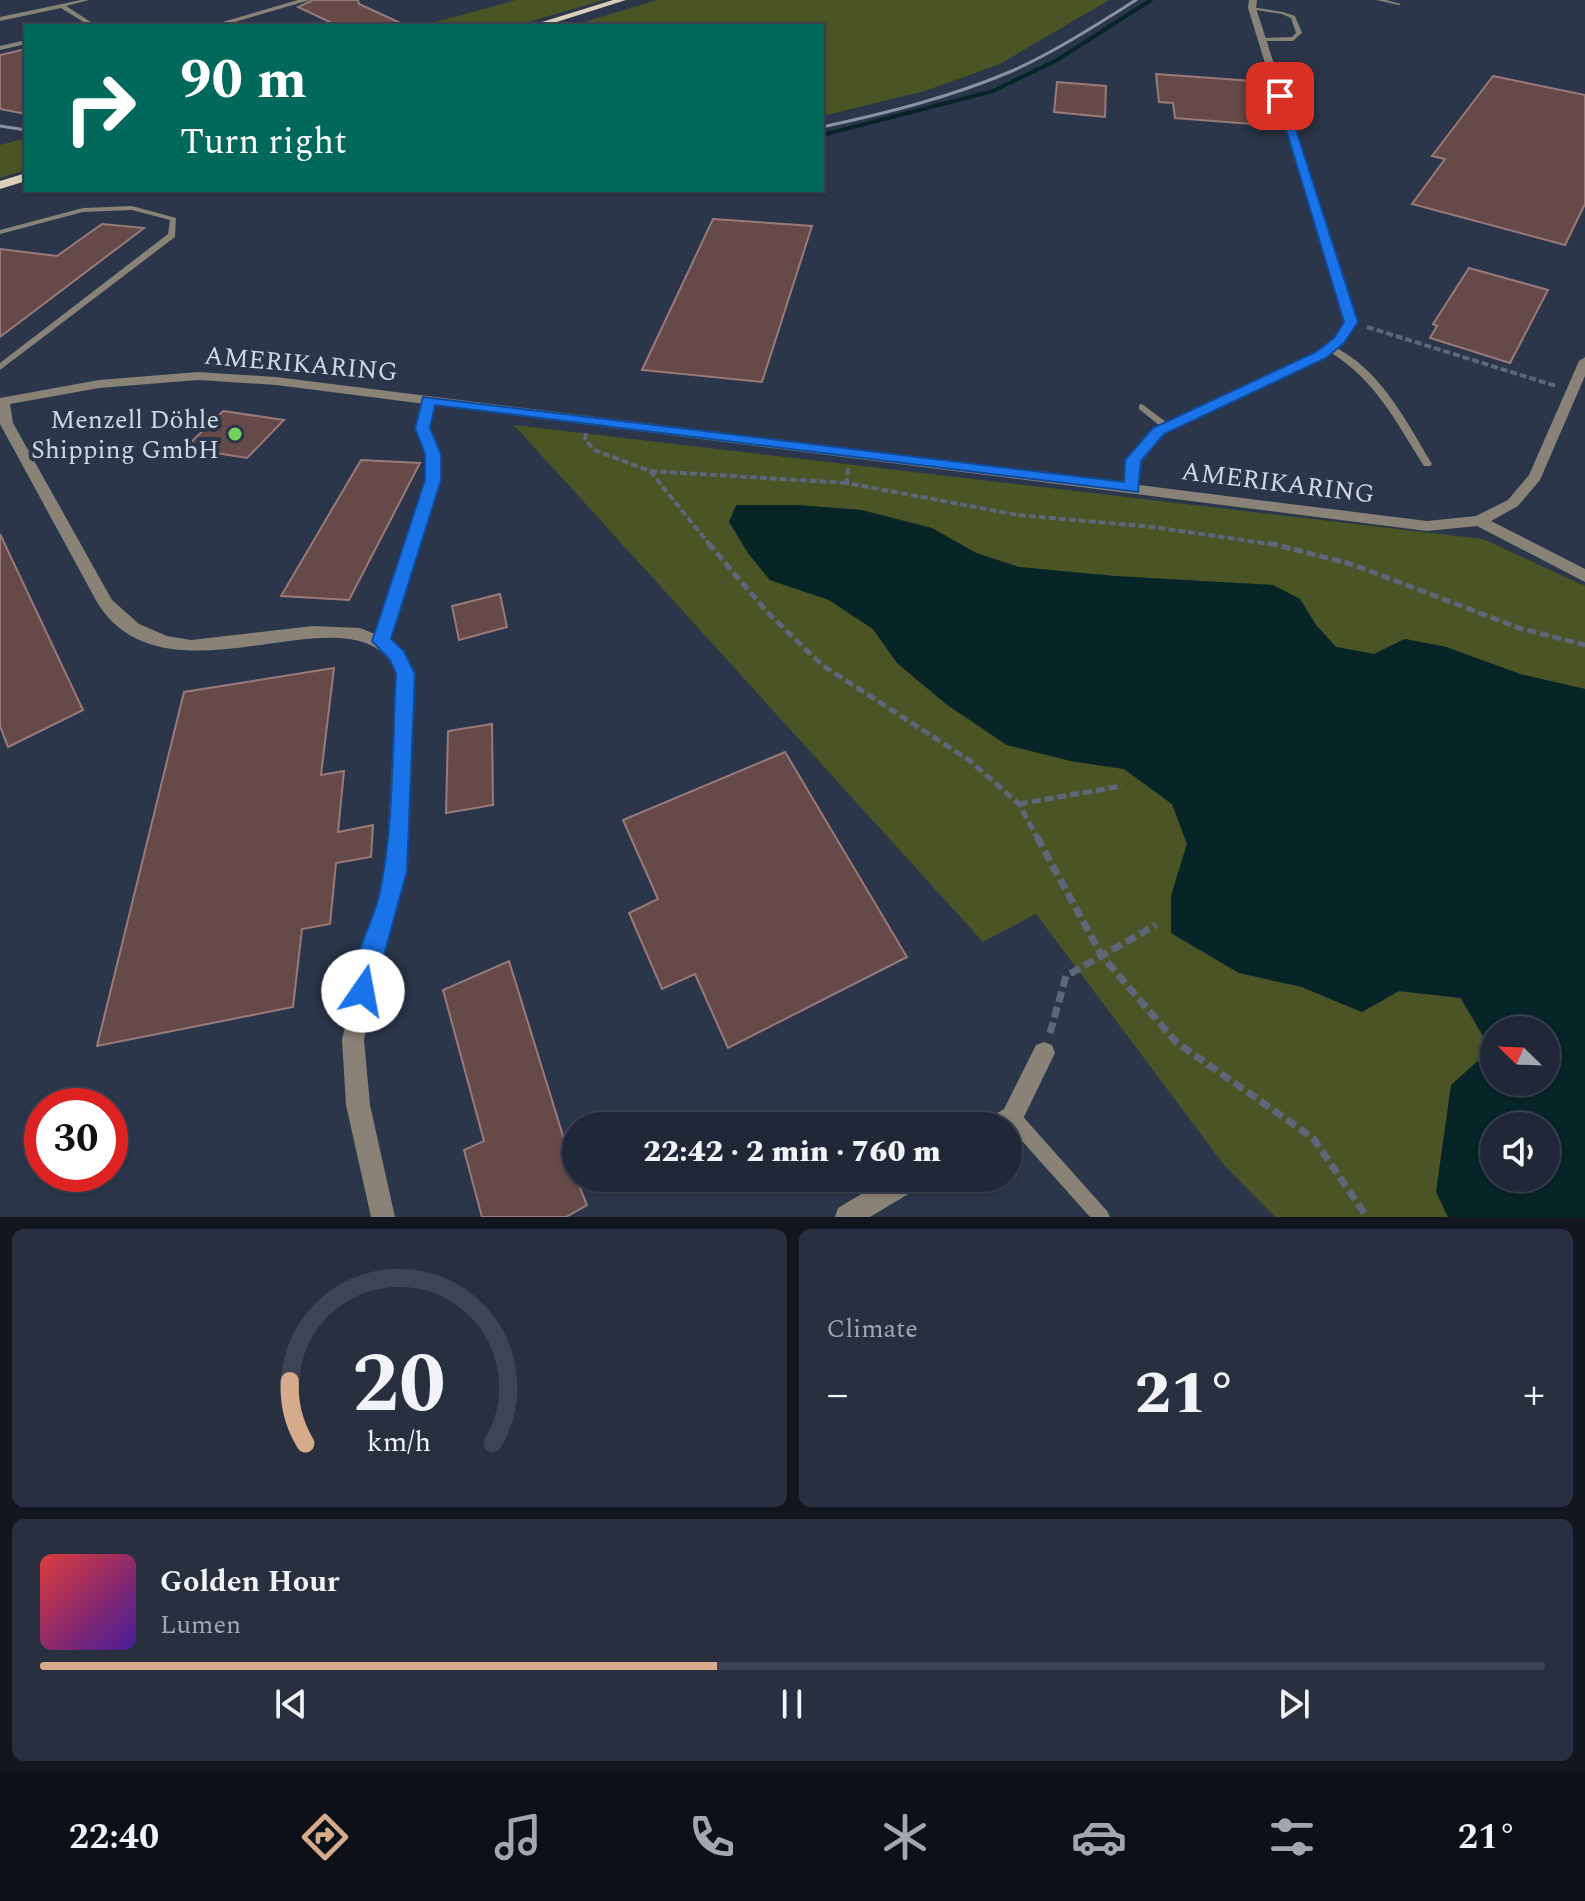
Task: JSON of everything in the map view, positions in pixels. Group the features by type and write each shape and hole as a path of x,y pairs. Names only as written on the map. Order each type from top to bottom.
{"main road":[{"path":"541,24 622,0"},
{"path":"0,185 24,178"}],"street":[{"path":"220,24 306,0"},
{"path":"1132,488 1133,460 1158,431 1321,355 1339,340 1351,322 1253,4"},
{"path":"1479,521 1513,503 1535,477 1585,361"},
{"name":"AMERIKARING","path":"2,402 99,384 198,376 276,381 1427,526 1479,521"},
{"path":"2,402 6,423 106,604 120,620 164,642 189,646 357,633 381,641 398,656 405,674 396,871 374,942 353,1040 358,1105 383,1217"},
{"path":"1479,521 1585,576"},
{"path":"1009,1112 1044,1053"},
{"path":"847,1217 888,1192"}],"lane":[{"path":"48,0 91,24"},
{"path":"0,19 87,0"},
{"path":"1378,0 1399,4"},
{"path":"1253,4 1293,17 1299,33 1293,39 1263,40"},
{"path":"0,48 24,42"},
{"path":"0,232 83,210 132,208 174,219 172,235 0,367"},
{"path":"1330,348 1351,359 1378,385 1427,464"},
{"path":"381,641 433,480 433,454 423,428 428,400"},
{"path":"1142,407 1167,427"},
{"path":"1022,1139 1101,1217"}],"path":[{"path":"1351,322 1572,391"},
{"path":"587,420 585,439 594,450 650,471 847,483 1018,515 1153,527 1261,541 1354,565 1519,628 1585,645"},
{"path":"847,483 850,454"},
{"path":"650,471 675,505 769,614 822,665 969,760 1019,804 1102,956 1176,1042 1313,1138 1367,1217"},
{"path":"1019,804 1122,786"},
{"path":"1044,1053 1066,976 1156,925"}],"green space":[{"path":"516,0 604,0 521,24 428,24"},
{"path":"657,0 1109,0 1000,64 925,91 824,116 824,24 578,24"},
{"path":"24,140 24,171 0,178 0,145"},
{"path":"514,425 1483,539 1585,586 1585,689 1520,674 1446,647 1405,639 1374,654 1336,647 1316,625 1300,599 1273,585 1019,567 976,553 932,528 861,510 797,505 729,521 748,553 770,580 829,600 873,629 897,663 946,704 1007,745 1071,761 1124,769 1172,804 1187,844 1171,896 1171,933 1239,973 1302,987 1361,1012 1399,991 1460,998 1480,1032 1480,1079 1437,1191 1448,1217 1275,1217 1224,1165 1036,914 983,942"}],"shaded area":[{"path":"736,505 797,505 861,510 932,528 976,553 1019,567 1273,585 1300,599 1316,625 1336,647 1374,654 1405,639 1446,647 1520,674 1585,689 1585,1217 1448,1217 1436,1192 1451,1085 1480,1059 1480,1096 1560,1096 1560,1016 1480,1016 1480,1030 1461,998 1399,991 1362,1012 1302,987 1239,973 1171,933 1171,896 1187,844 1172,804 1124,769 1071,761 1007,745 946,704 897,663 873,629 829,600 770,580 729,522"}],"building":[{"path":"313,0 358,0 359,4 403,24 334,24 298,7"},
{"path":"24,49 24,114 0,109 0,55"},
{"path":"1156,74 1253,81 1264,125 1175,118 1173,103 1159,102"},
{"path":"1493,76 1585,95 1585,204 1565,245 1412,204 1445,159 1432,156"},
{"path":"1057,82 1106,86 1105,117 1054,112"},
{"path":"713,219 812,226 762,382 642,370"},
{"path":"102,224 144,228 0,337 0,249 57,256"},
{"path":"1469,268 1548,290 1510,363 1430,338 1437,326 1433,324"},
{"name":"Menzell Döhle Shipping GmbH","path":"223,411 284,420 247,458 185,448"},
{"path":"361,460 420,463 349,600 281,596"},
{"path":"0,534 83,710 8,747 0,726"},
{"path":"500,594 507,627 459,640 452,606"},
{"path":"334,668 321,775 344,771 338,832 373,825 371,857 336,863 330,924 302,929 293,1007 97,1046 184,692"},
{"path":"492,724 493,805 446,813 448,731"},
{"path":"785,752 907,957 728,1048 695,974 662,989 629,913 658,899 623,820"},
{"path":"509,961 562,1133 562,1192 582,1192 587,1205 566,1217 482,1217 464,1150 484,1141 443,990"}],"waterway":[{"path":"824,134 993,91 1057,60 1151,0"}],"railway":[{"path":"824,127 918,104 1012,71 1136,0"},
{"path":"0,126 24,130"}],"place":[{"name":"Menzell Döhle Shipping GmbH","path":"235,434"}],"route":[{"path":"363,991 396,871 405,674 398,656 381,641 433,480 433,454 423,428 428,400 1132,488 1133,460 1158,431 1321,355 1339,340 1351,322 1280,96"}]}
